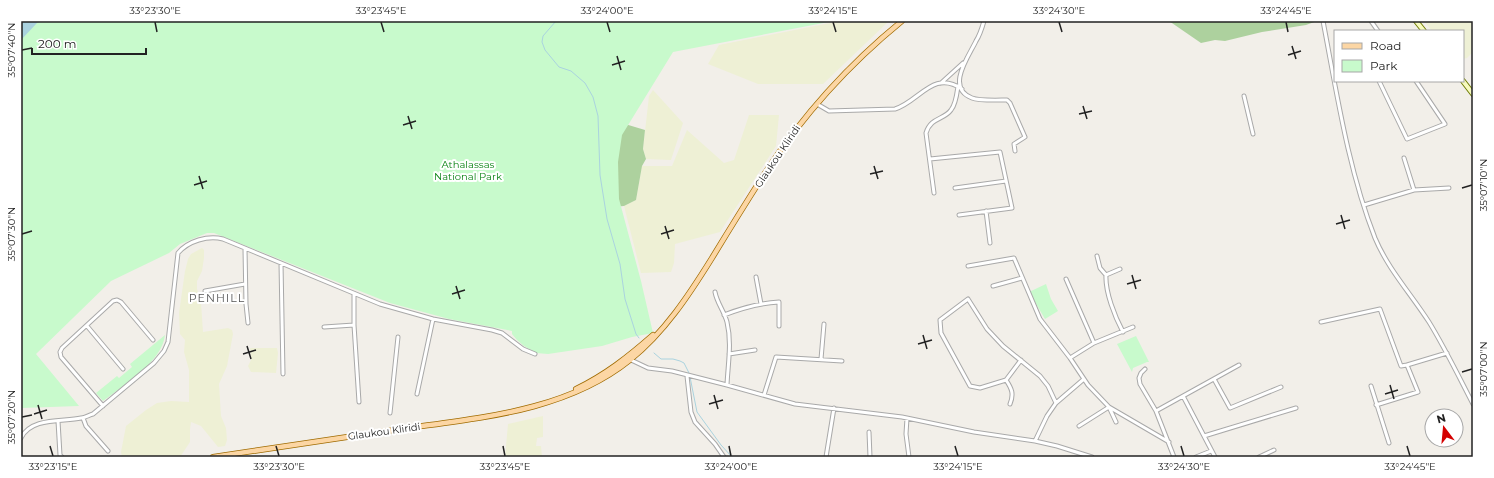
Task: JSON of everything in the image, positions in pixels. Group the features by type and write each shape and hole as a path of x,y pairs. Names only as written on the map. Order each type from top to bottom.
{"main road":[{"name":"Glaukou Kliridi","path":"213,457 511,412 555,400 629,359 676,311 786,143 816,104 854,62 902,21"},
{"path":"1416,21 1423,30"},
{"path":"1464,82 1473,94"}],"street":[{"path":"934,193 926,133 928,127 933,121 951,111 955,103 961,70 977,41 984,21"},
{"path":"1323,21 1334,80"},
{"path":"1371,21 1377,30"},
{"path":"1329,56 1334,55"},
{"path":"816,104 829,111 895,109 922,91 941,83 965,61"},
{"path":"959,80 964,93 972,98 1007,100 1010,102 1025,137 1014,144 1015,151"},
{"path":"1334,82 1356,184 1375,238 1393,271 1447,353 1473,404"},
{"path":"1379,82 1406,139 1445,124 1417,82"},
{"path":"941,83 953,84 962,89"},
{"path":"1244,96 1254,134"},
{"path":"930,160 1000,152 1012,208 959,215"},
{"path":"1404,158 1414,190"},
{"path":"955,188 1006,181"},
{"path":"1364,205 1414,190 1449,188"},
{"path":"986,211 990,243"},
{"path":"22,435 38,424 83,418 93,414 154,363 164,351 168,342 178,253 182,248 208,237 215,237 380,304 433,319 492,330 508,336 523,349 534,354"},
{"path":"245,249 245,284 248,323"},
{"path":"1097,256 1100,268 1106,275 1106,286 1118,323 1123,332"},
{"path":"968,266 1014,258 1040,319 1070,358 1088,385 1109,406 1169,442"},
{"path":"281,263 283,374"},
{"path":"1106,275 1120,269"},
{"path":"756,276 761,304"},
{"path":"993,286 1022,278"},
{"path":"1066,279 1094,343"},
{"path":"205,291 245,284"},
{"path":"715,292 716,299 724,315 730,340 727,385"},
{"path":"354,294 354,325 359,402"},
{"path":"1021,360 1006,380 980,388 970,386 941,333 940,320 968,299 988,330 1003,346 1021,360 1040,376 1048,386 1056,403"},
{"path":"103,406 61,357 60,352 62,348 113,301 117,300 153,340"},
{"path":"724,315 741,308 779,302 779,326"},
{"path":"1321,322 1380,309 1401,366 1447,353"},
{"path":"417,394 433,319"},
{"path":"821,359 824,324"},
{"path":"324,327 354,325"},
{"path":"87,326 123,369"},
{"path":"1070,358 1094,343 1133,327"},
{"path":"390,413 398,337"},
{"path":"729,354 755,350"},
{"path":"764,395 776,357 842,360"},
{"path":"629,359 648,368 672,371 795,404 907,418 974,432 1035,441 1092,457"},
{"path":"1156,411 1239,365"},
{"path":"1376,406 1418,392 1407,365"},
{"path":"1145,369 1140,373 1140,384 1156,411 1174,457"},
{"path":"687,376 691,412 695,422 715,444 724,457"},
{"path":"1035,441 1047,416 1056,403 1084,379"},
{"path":"1214,379 1230,408 1281,387"},
{"path":"1006,380 1013,396 1010,404"},
{"path":"1371,386 1376,406 1389,443"},
{"path":"1183,396 1215,457"},
{"path":"1109,406 1116,422"},
{"path":"1079,426 1109,406"},
{"path":"826,457 834,408"},
{"path":"1204,436 1296,408"},
{"path":"83,418 86,426 108,450"},
{"path":"907,418 906,434 909,457"},
{"path":"58,421 60,455 62,457"},
{"path":"869,432 870,457"},
{"path":"1259,457 1274,450"},
{"path":"1196,457 1211,451"}],"green space":[{"name":"Athalassas National Park","path":"21,21 834,21 673,52 622,135 618,162 619,199 653,333 632,337 602,346 548,354 536,353 517,340 512,334 512,331 449,319 390,303 214,233 207,233 180,244 169,253 111,281 36,354 79,406 21,408"},
{"path":"840,21 889,21 823,84 758,84 708,64 719,45"},
{"path":"1169,21 1317,21 1306,25 1262,32 1225,41 1215,40 1201,43"},
{"path":"1424,21 1473,21 1473,52 1467,58 1464,59 1464,30 1431,30"},
{"path":"540,33 625,124 645,130 643,149 646,159 642,166 636,200 624,206 612,207"},
{"path":"653,90 683,123 671,160 646,159 643,149 649,96"},
{"path":"749,115 779,115 776,146 720,232 675,244 674,263 671,272 641,273 624,206 636,200 642,166 672,166 687,130 724,163 734,160"},
{"path":"202,248 204,250 204,258 202,271 197,281 197,289 201,303 203,332 228,328 232,330 233,334 227,366 219,384 221,416 226,428 227,440 225,446 218,447 201,426 191,422 190,442 180,457 122,457 121,452 126,426 157,403 171,401 189,402 189,370 184,352 185,340 180,334 179,313 188,259 191,254"},
{"path":"1046,284 1051,299 1058,311 1045,319 1029,292"},
{"path":"165,335 162,345 150,364 103,401 96,393 117,376 119,378 132,367 130,364"},
{"path":"1136,336 1149,362 1133,368 1132,372 1117,344"},
{"path":"250,348 277,348 276,373 251,372 248,366 251,360"},
{"path":"543,416 543,437 537,438 536,446 541,446 542,457 505,457 508,424"}],"water":[{"path":"21,21 42,21 37,23 21,40"}],"waterway":[{"path":"556,21 543,36 542,42 545,50 559,67 571,71 585,83 593,97 598,116 600,175 607,219 620,264 625,299 636,334 639,338"},
{"path":"654,353 661,359 673,359 684,363 689,373"},
{"path":"690,377 697,412 721,445 732,457"}],"district":[{"name":"PENHILL","path":"217,298"}]}
